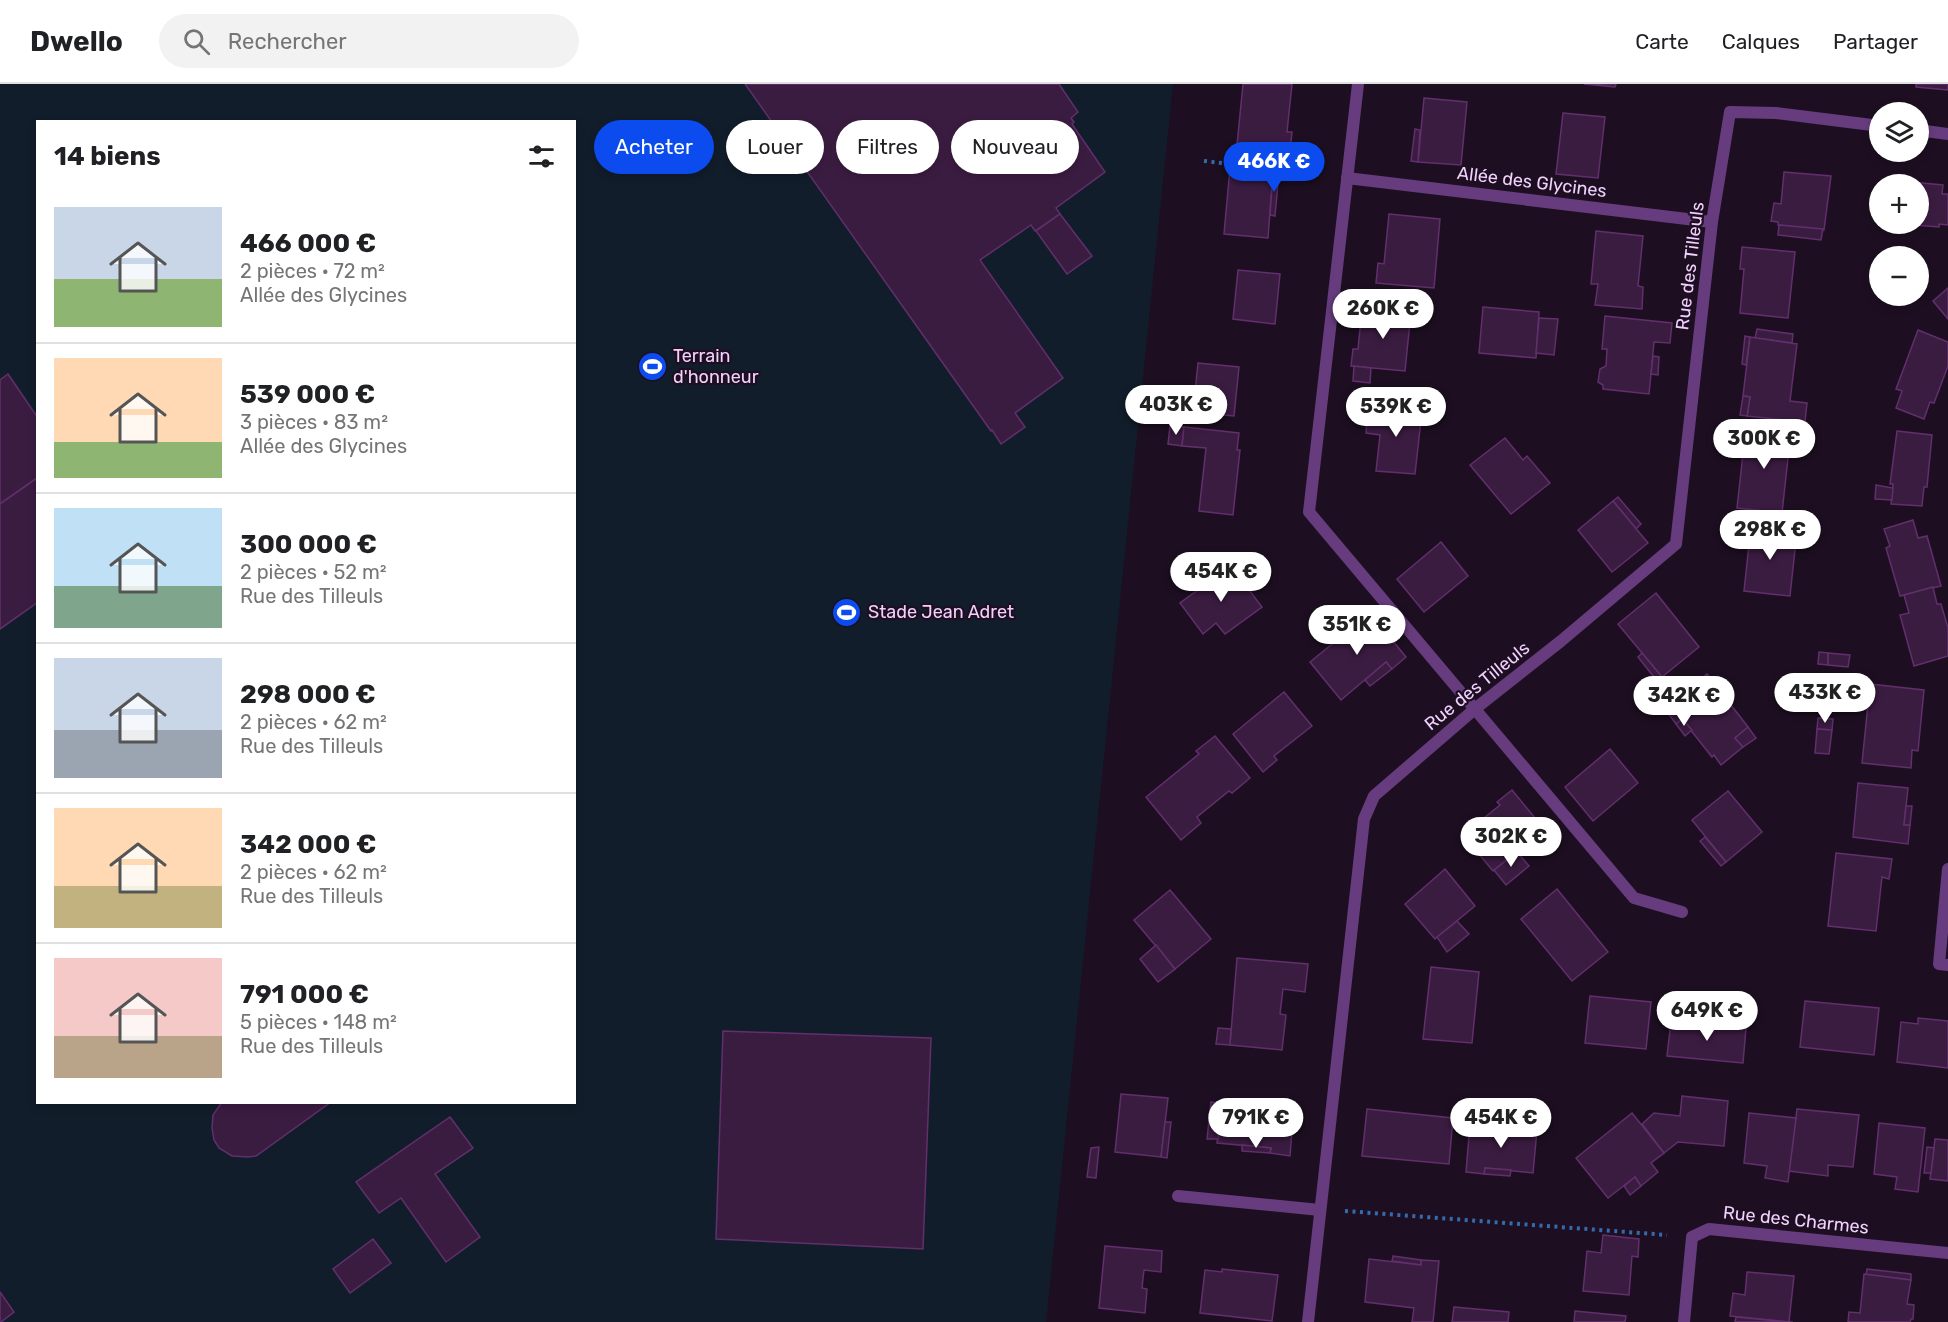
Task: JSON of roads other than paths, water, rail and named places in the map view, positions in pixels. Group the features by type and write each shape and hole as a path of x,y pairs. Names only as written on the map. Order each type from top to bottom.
{"street":[{"path":"1358,84 1309,512 1634,898 1682,912"},
{"name":"Rue des Tilleuls","path":"1308,1322 1364,819 1374,796 1476,708 1561,641 1676,544 1712,222 1730,112 1776,113 1869,125"},
{"path":"1929,131 1948,134"},
{"name":"Allée des Glycines","path":"1347,178 1712,222"},
{"path":"1948,868 1939,964 1948,965"},
{"path":"1178,1196 1320,1209"},
{"name":"Rue des Charmes","path":"1684,1322 1692,1237 1709,1229 1948,1253"}],"place":[{"name":"Terrain d'honneur","path":"652,366"},
{"name":"Stade Jean Adret","path":"847,612"}]}
